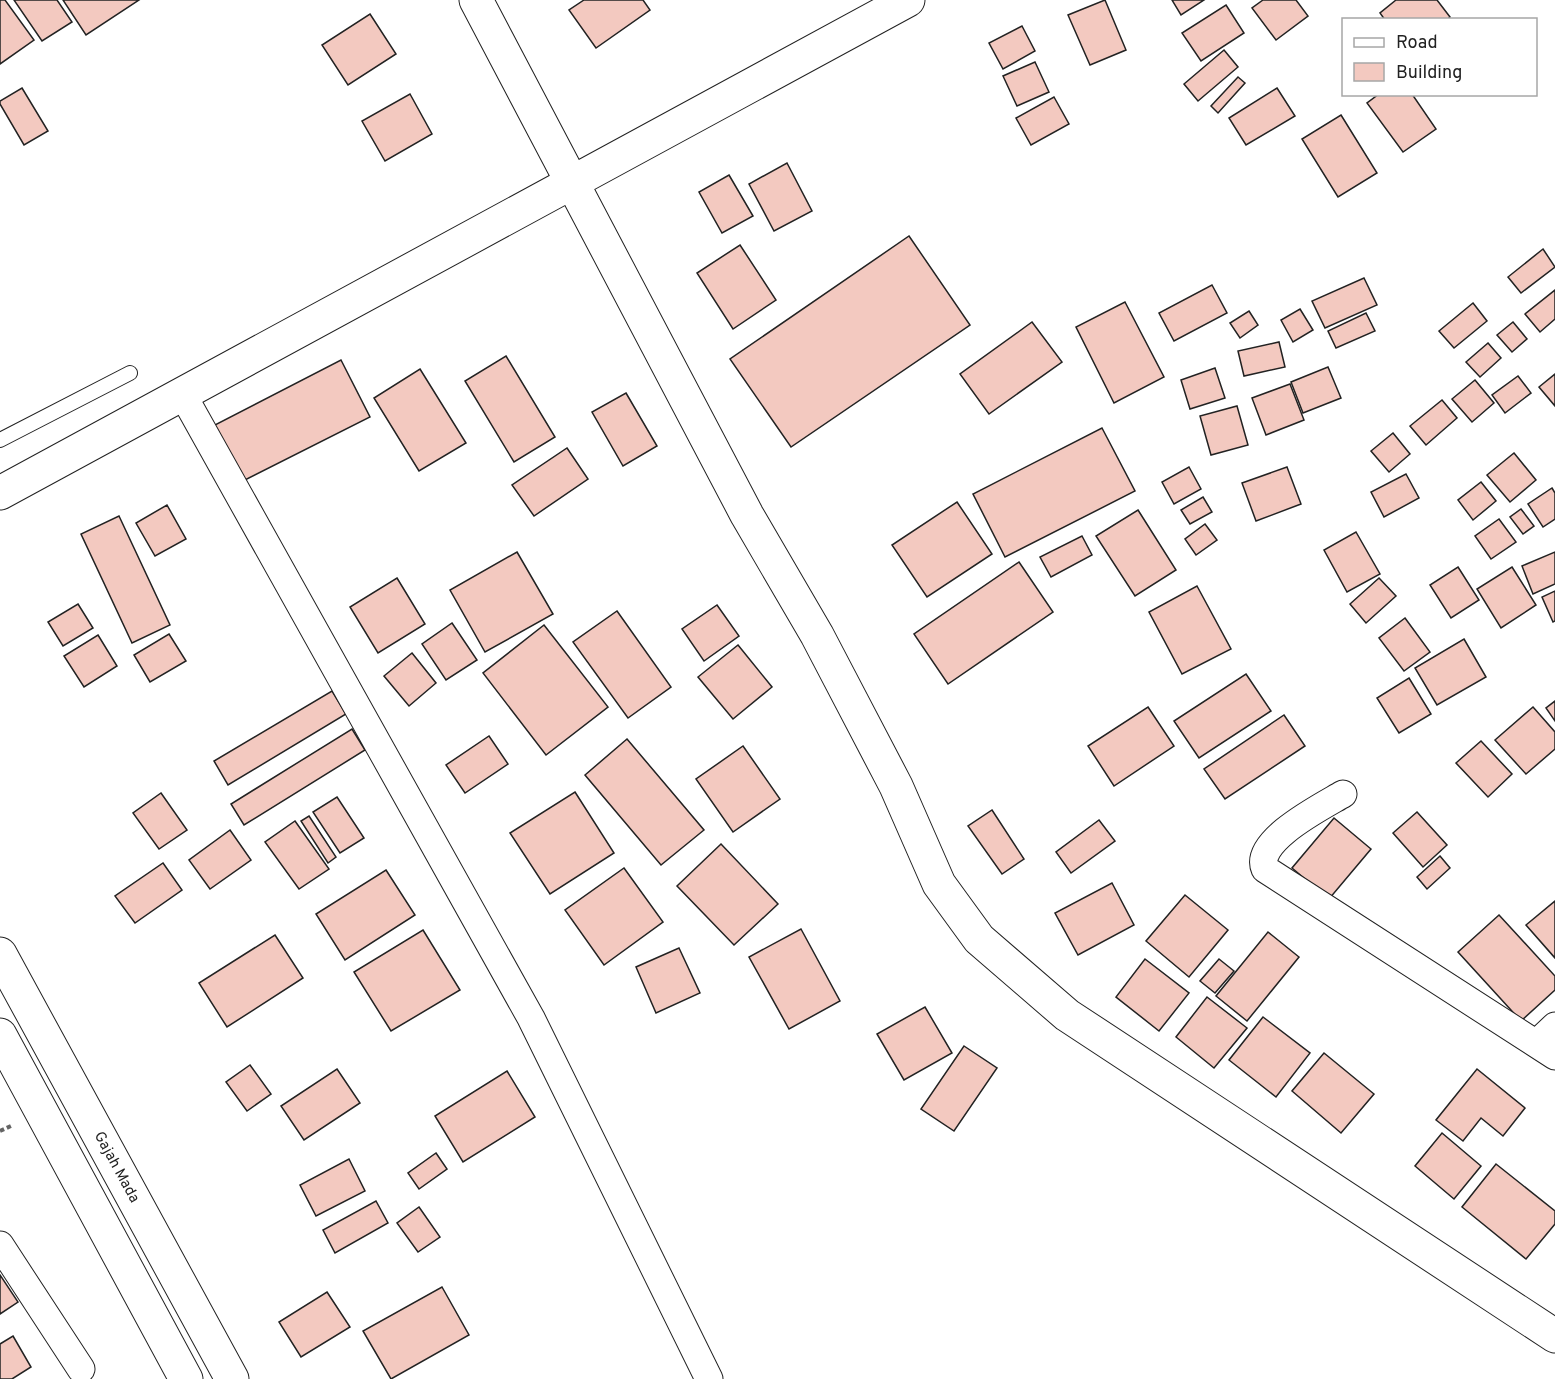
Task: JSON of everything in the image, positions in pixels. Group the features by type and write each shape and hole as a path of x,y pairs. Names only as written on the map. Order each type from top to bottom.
{"street":[{"path":"476,0 747,515 896,786 939,884 979,939 1066,1015 1551,1327"},
{"path":"0,493 908,0"},
{"path":"183,395 531,1018 710,1379"},
{"path":"1343,794 1280,835 1266,850 1263,859 1265,869 1549,1042"},
{"name":"Gajah Mada","path":"0,954 232,1379"},
{"path":"0,1035 186,1379"},
{"path":"59,1146 94,1129"},
{"path":"0,1245 81,1369"}],"lane":[{"path":"0,440 130,373"}],"building":[{"path":"0,0 5,0 34,40 0,64"},
{"path":"14,0 57,0 72,22 42,41"},
{"path":"63,0 139,0 86,35"},
{"path":"584,0 643,0 650,10 596,48 569,10"},
{"path":"1105,0 1126,50 1090,65 1068,15"},
{"path":"1172,0 1204,0 1181,15"},
{"path":"1263,0 1296,0 1308,16 1276,40 1252,8"},
{"path":"1396,0 1437,0 1450,17 1384,18 1380,13"},
{"path":"1226,5 1244,33 1201,61 1182,33"},
{"path":"370,14 396,54 348,85 322,45"},
{"path":"1022,26 1035,51 1003,69 989,43"},
{"path":"1224,50 1238,67 1198,101 1184,84"},
{"path":"1035,62 1049,92 1017,106 1003,76"},
{"path":"1238,77 1245,83 1218,113 1211,106"},
{"path":"22,88 48,131 24,145 0,104 0,101"},
{"path":"1277,88 1295,116 1246,145 1229,118"},
{"path":"410,94 432,134 385,161 362,121"},
{"path":"1376,96 1413,96 1436,129 1403,152 1367,103"},
{"path":"1054,97 1069,124 1031,145 1016,118"},
{"path":"1341,115 1377,173 1338,197 1302,139"},
{"path":"787,163 812,211 774,231 749,184"},
{"path":"729,175 753,216 722,233 699,192"},
{"path":"909,236 970,325 791,447 730,359"},
{"path":"740,245 776,300 733,329 697,273"},
{"path":"1543,249 1555,267 1521,293 1508,277"},
{"path":"1364,278 1377,305 1325,328 1312,301"},
{"path":"1212,285 1227,313 1174,341 1159,313"},
{"path":"1555,290 1555,319 1540,332 1525,314"},
{"path":"1125,302 1164,377 1114,403 1076,327"},
{"path":"1473,303 1487,321 1454,348 1439,331"},
{"path":"1300,309 1313,330 1293,342 1281,320"},
{"path":"1249,311 1258,325 1240,338 1230,323"},
{"path":"1366,313 1375,331 1336,348 1328,331"},
{"path":"1032,322 1062,362 989,414 960,374"},
{"path":"1513,322 1527,339 1512,352 1497,335"},
{"path":"1279,342 1285,367 1244,376 1238,351"},
{"path":"1488,343 1501,358 1480,377 1466,362"},
{"path":"506,356 555,437 514,462 465,381"},
{"path":"341,360 370,417 237,484 209,428"},
{"path":"1328,367 1341,398 1303,413 1291,382"},
{"path":"1215,368 1225,398 1190,409 1181,380"},
{"path":"420,369 466,443 419,471 374,398"},
{"path":"1555,374 1555,406 1539,387"},
{"path":"1518,376 1531,393 1505,413 1492,395"},
{"path":"1475,380 1494,403 1472,422 1452,399"},
{"path":"1290,384 1304,420 1266,435 1252,398"},
{"path":"626,393 657,446 623,466 592,412"},
{"path":"1442,400 1457,418 1426,445 1410,426"},
{"path":"1237,406 1248,445 1211,455 1200,416"},
{"path":"1102,428 1135,491 1005,557 973,494"},
{"path":"1393,433 1410,454 1389,472 1371,451"},
{"path":"567,448 588,479 534,516 512,485"},
{"path":"1514,453 1536,480 1510,502 1487,475"},
{"path":"1189,467 1201,489 1174,504 1162,482"},
{"path":"1287,467 1301,504 1256,521 1242,483"},
{"path":"1406,474 1419,498 1384,517 1371,492"},
{"path":"1481,482 1496,501 1473,520 1458,500"},
{"path":"1552,488 1555,493 1555,519 1543,527 1528,504"},
{"path":"1203,497 1212,512 1190,524 1181,510"},
{"path":"957,502 992,554 927,597 892,545"},
{"path":"167,505 186,539 155,556 136,523"},
{"path":"1521,509 1534,526 1523,534 1510,517"},
{"path":"1138,510 1176,570 1135,596 1096,536"},
{"path":"119,516 170,625 132,643 81,534"},
{"path":"1499,519 1516,542 1491,559 1475,536"},
{"path":"1205,524 1217,540 1196,555 1185,539"},
{"path":"1356,532 1380,574 1347,592 1324,550"},
{"path":"1082,536 1092,555 1051,577 1040,557"},
{"path":"517,552 553,614 485,652 450,590"},
{"path":"1555,552 1555,584 1533,594 1522,566"},
{"path":"1019,562 1053,612 948,684 914,634"},
{"path":"1458,567 1479,600 1451,618 1430,585"},
{"path":"1512,567 1536,605 1501,628 1477,589"},
{"path":"397,578 425,624 378,653 350,607"},
{"path":"1379,578 1396,596 1366,623 1350,604"},
{"path":"1197,586 1231,649 1182,674 1149,612"},
{"path":"1555,591 1555,621 1553,622 1542,597"},
{"path":"78,604 93,628 63,646 48,622"},
{"path":"717,605 739,636 704,661 682,629"},
{"path":"617,611 671,687 628,718 573,642"},
{"path":"1405,618 1430,652 1404,671 1379,638"},
{"path":"452,623 477,660 446,680 422,644"},
{"path":"544,625 608,707 546,755 483,673"},
{"path":"169,634 186,661 150,682 134,655"},
{"path":"98,635 117,666 84,687 64,656"},
{"path":"1464,639 1486,677 1437,705 1415,668"},
{"path":"738,645 772,687 733,719 698,677"},
{"path":"412,653 436,683 409,706 384,676"},
{"path":"1246,674 1271,711 1199,758 1174,721"},
{"path":"1409,678 1431,714 1399,733 1377,698"},
{"path":"332,691 346,714 228,785 214,761"},
{"path":"1555,701 1555,721 1546,708"},
{"path":"1148,707 1174,746 1114,786 1088,746"},
{"path":"1533,707 1555,732 1555,749 1526,774 1495,740"},
{"path":"1284,715 1305,746 1225,799 1204,769"},
{"path":"352,729 365,750 244,825 231,804"},
{"path":"489,736 508,764 465,793 446,765"},
{"path":"627,739 704,830 661,865 585,775"},
{"path":"1481,741 1512,774 1488,797 1456,763"},
{"path":"743,746 780,799 733,832 696,779"},
{"path":"575,792 614,853 550,894 510,833"},
{"path":"161,793 187,830 159,849 133,813"},
{"path":"337,797 364,838 340,853 313,812"},
{"path":"992,810 1024,859 1002,874 968,826"},
{"path":"1417,812 1447,845 1423,867 1393,833"},
{"path":"309,816 336,857 328,863 301,821"},
{"path":"1334,818 1371,849 1329,899 1292,868"},
{"path":"1099,820 1115,841 1071,873 1056,852"},
{"path":"295,821 329,869 299,889 265,842"},
{"path":"230,830 251,860 210,889 189,860"},
{"path":"721,844 778,904 734,945 677,886"},
{"path":"1440,856 1450,868 1427,889 1417,877"},
{"path":"163,863 182,890 135,923 115,896"},
{"path":"624,868 663,922 604,965 565,910"},
{"path":"386,870 415,915 345,960 316,914"},
{"path":"1112,883 1134,925 1078,955 1055,913"},
{"path":"1185,895 1228,930 1189,977 1146,941"},
{"path":"1555,901 1555,958 1526,925"},
{"path":"1499,915 1555,976 1555,990 1521,1021 1458,952"},
{"path":"801,929 840,1001 789,1029 749,957"},
{"path":"423,930 460,990 391,1031 354,972"},
{"path":"1268,932 1299,957 1247,1021 1216,996"},
{"path":"275,935 303,978 227,1027 199,983"},
{"path":"679,948 700,993 656,1013 636,967"},
{"path":"1145,959 1189,993 1159,1031 1116,997"},
{"path":"1219,959 1234,971 1215,993 1200,981"},
{"path":"1207,997 1247,1028 1214,1068 1176,1037"},
{"path":"925,1007 952,1053 904,1080 877,1034"},
{"path":"1263,1017 1310,1053 1276,1097 1229,1060"},
{"path":"964,1046 997,1068 954,1131 921,1109"},
{"path":"1324,1053 1374,1094 1341,1133 1292,1091"},
{"path":"250,1065 271,1094 247,1111 226,1082"},
{"path":"337,1069 360,1103 304,1140 281,1106"},
{"path":"1477,1069 1525,1108 1503,1136 1481,1118 1463,1141 1436,1120"},
{"path":"507,1071 535,1117 463,1162 435,1116"},
{"path":"1442,1133 1481,1166 1454,1199 1415,1166"},
{"path":"436,1153 447,1169 419,1189 408,1173"},
{"path":"349,1159 365,1191 316,1216 300,1185"},
{"path":"1496,1164 1555,1211 1555,1224 1526,1259 1462,1207"},
{"path":"376,1201 388,1223 335,1253 323,1230"},
{"path":"419,1207 440,1237 418,1252 397,1223"},
{"path":"0,1275 18,1302 0,1314"},
{"path":"442,1287 469,1335 391,1379 363,1331"},
{"path":"327,1292 350,1327 301,1357 279,1322"},
{"path":"13,1336 31,1367 12,1379 0,1379 0,1344"}]}
